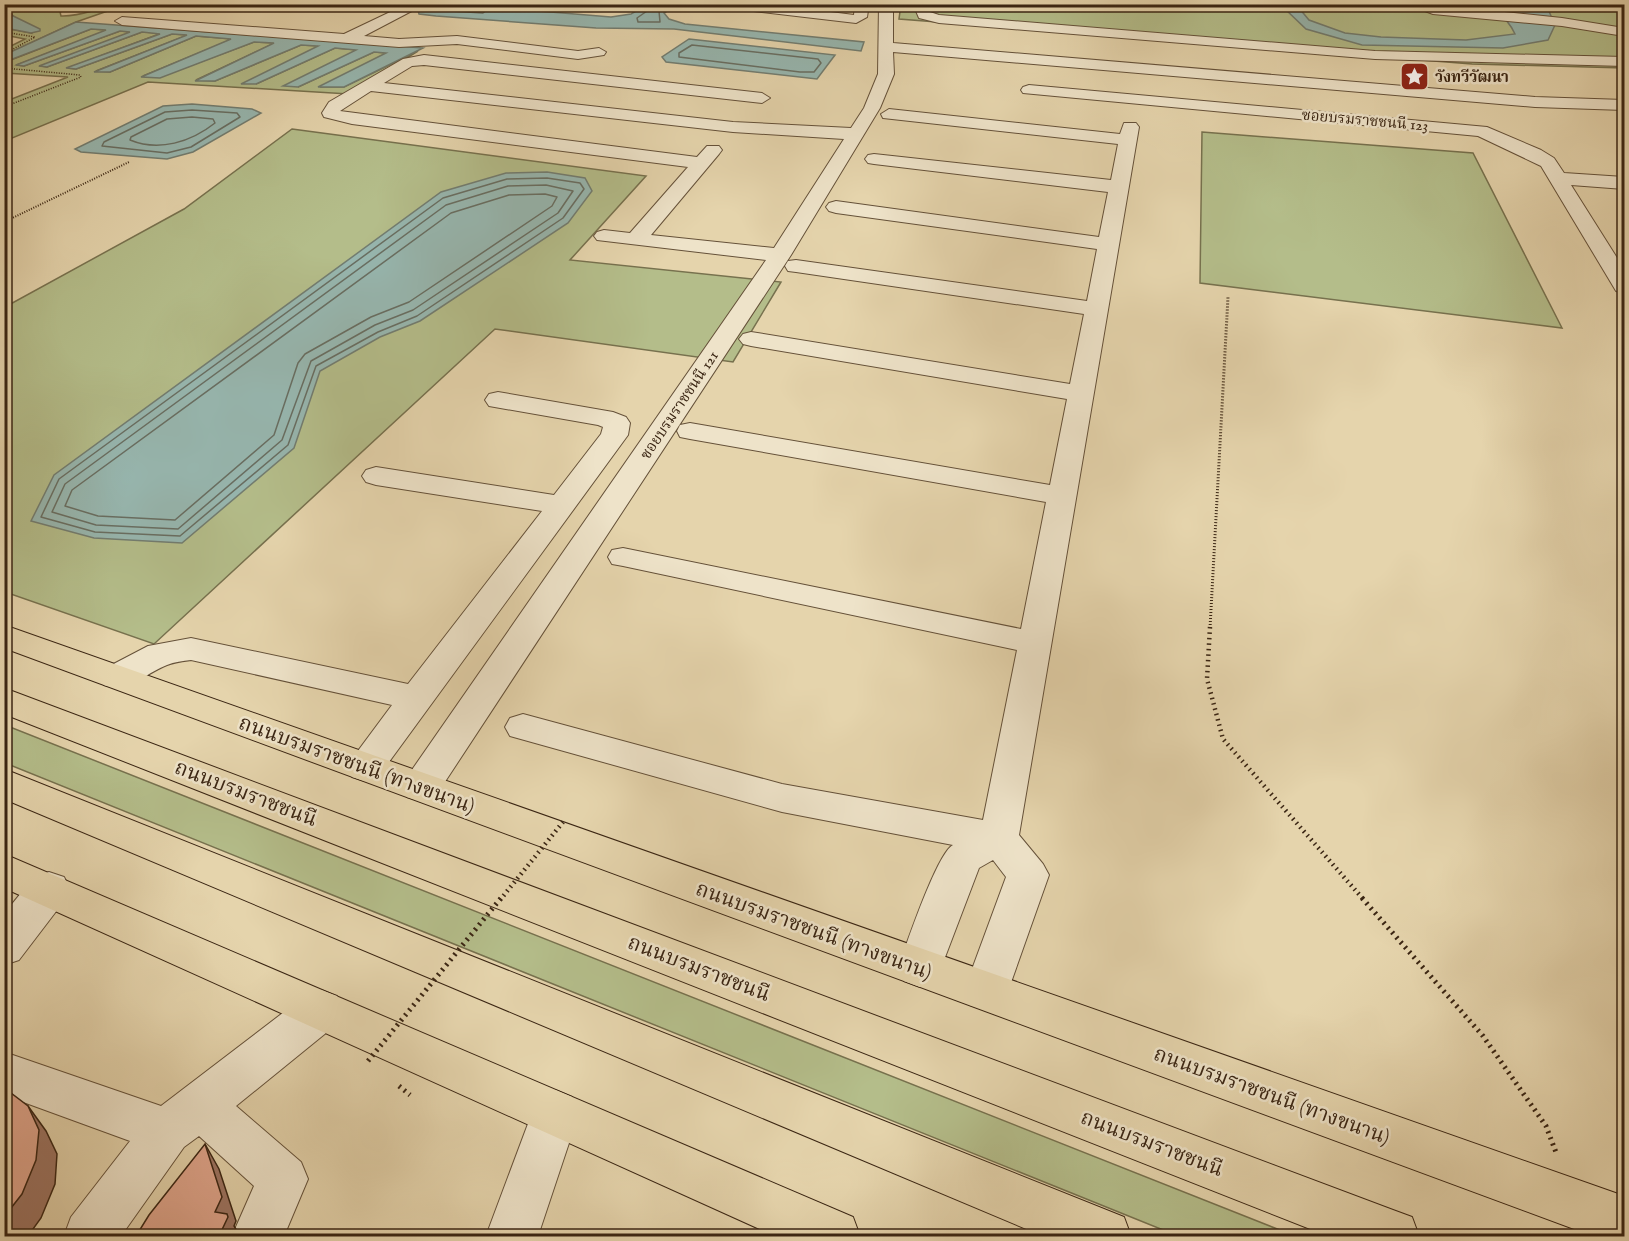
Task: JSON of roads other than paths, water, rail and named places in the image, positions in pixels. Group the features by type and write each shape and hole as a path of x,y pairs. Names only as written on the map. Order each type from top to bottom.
{"main road":[{"name":"ถนนบรมราชชนนี (ทางขนาน)","path":"4,636 1624,1222"},
{"name":"ถนนบรมราชชนนี","path":"4,700 1393,1236"},
{"path":"4,783 1105,1236"},
{"path":"4,870 834,1236"}],"street":[{"path":"347,39 419,4"},
{"path":"737,5 856,19 860,17 862,4"},
{"name":"ซอยบรมราชชนนี 121","path":"421,787 788,260 856,134 873,108 886,74 886,4"},
{"path":"919,4 924,15 930,17 1075,30 1378,71 1535,102 1624,105"},
{"path":"1412,4 1433,10 1562,22 1624,32"},
{"path":"122,21 409,44 447,40 602,59 585,79 492,137"},
{"path":"1017,108 1075,30"},
{"path":"885,48 1050,63 1378,71 1624,62"},
{"path":"636,239 702,163 733,127 767,92 585,79 424,60 408,62 335,106 330,113 352,119 702,163"},
{"path":"999,838 1119,187 1127,129 1133,99 1141,76"},
{"path":"1230,129 1237,84"},
{"path":"369,86 733,127 856,134"},
{"name":"ซอยบรมราชชนนี 123","path":"1029,90 1481,131 1544,158 1624,286"},
{"path":"1355,94 1359,142"},
{"path":"1475,105 1481,131"},
{"path":"889,114 1127,129"},
{"path":"1481,151 1480,144 1483,141 1498,138"},
{"path":"874,159 1119,187"},
{"path":"1557,178 1624,183"},
{"path":"836,207 1108,244"},
{"path":"604,236 788,260 1096,309"},
{"path":"751,339 1081,394"},
{"path":"365,767 560,504 614,435 617,423 604,418 498,400"},
{"path":"690,432 1062,496"},
{"path":"376,476 560,504"},
{"path":"623,557 1035,643"},
{"path":"116,677 160,654 191,649 416,698"},
{"path":"523,727 782,798 999,838 1028,875 986,992"},
{"path":"920,968 943,903 963,858 999,838"},
{"path":"4,947 49,890"},
{"path":"90,1236 183,1118 321,1010"},
{"path":"4,1073 183,1118 283,1179 258,1236"},
{"path":"512,1236 555,1113"}],"water":[{"path":"453,4 611,17 631,14 647,5 677,5 664,13 669,19 685,24 864,42 861,51 674,29 596,28 436,16 419,14 418,10 430,5"},
{"path":"1267,5 1299,8 1309,20 1345,33 1381,37 1466,40 1515,34 1503,17 1472,5 1624,5 1624,12 1592,7 1548,9 1555,25 1548,40 1503,48 1362,45 1306,29 1285,9"},
{"path":"5,12 40,31 31,33 5,28"},
{"path":"76,22 423,48 344,87 318,87 386,53 374,52 298,87 283,86 356,50 335,48 256,84 241,84 318,46 301,45 215,81 195,81 274,43 254,42 160,78 141,77 231,39 196,36 110,72 94,72 187,35 172,34 76,69 66,68 160,34 142,32 47,67 39,66 130,32 120,31 24,66 16,65 106,30 91,29 10,60 5,58 4,55"},
{"path":"689,39 835,55 817,79 666,62 662,57"},
{"path":"192,104 252,109 261,113 193,152 167,159 81,152 75,149 163,106"},
{"path":"547,172 585,178 592,191 568,223 420,321 380,337 320,371 294,448 182,543 94,538 31,521 54,475 441,192 506,173"}],"place":[{"name":"วังทวีวัฒนา","path":"1414,77"}]}
